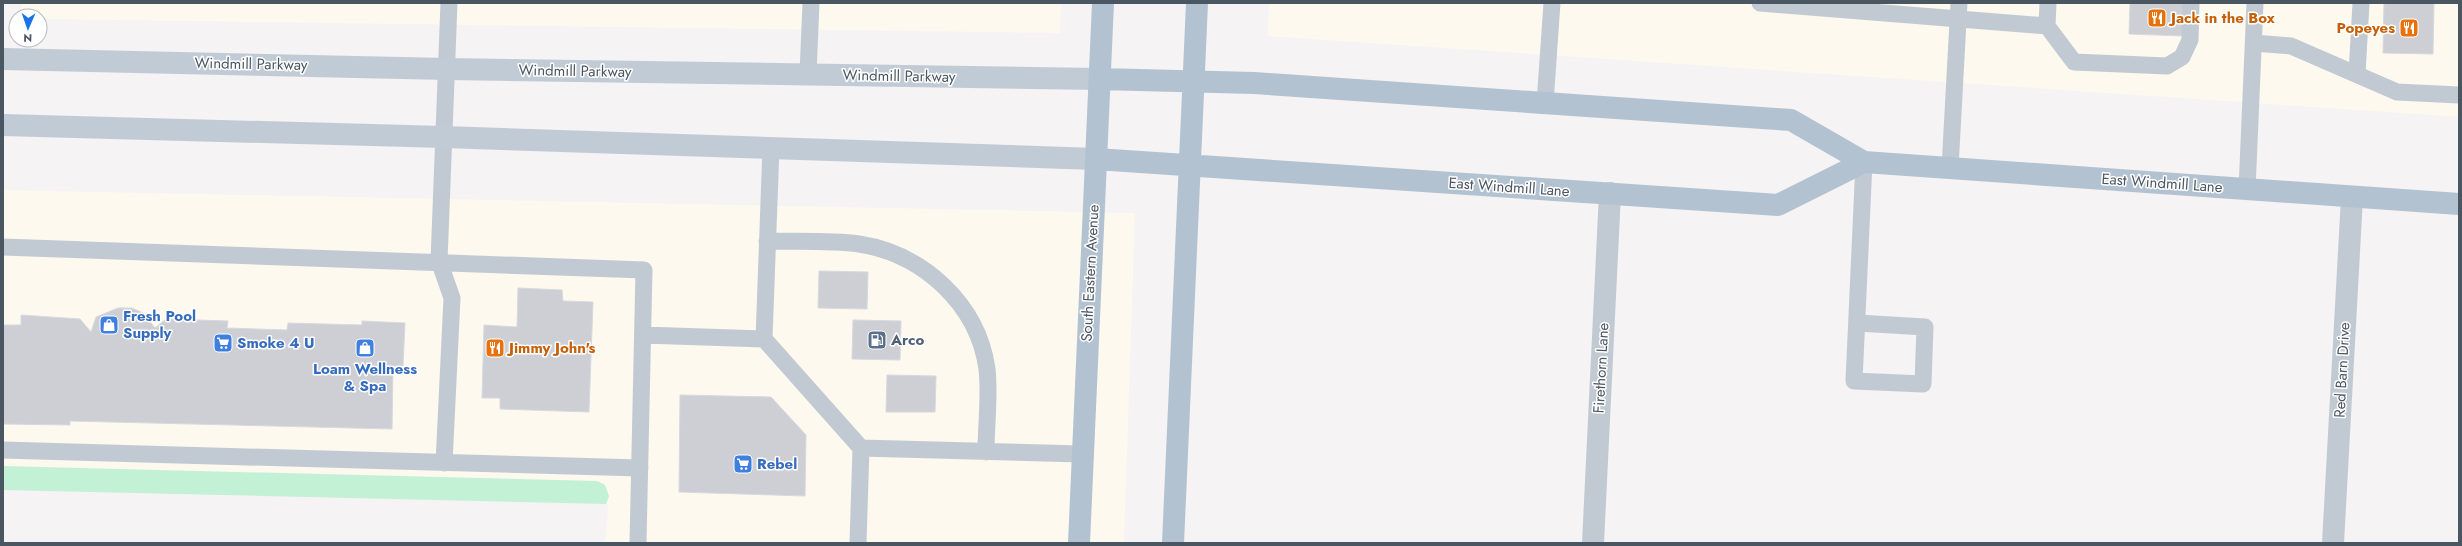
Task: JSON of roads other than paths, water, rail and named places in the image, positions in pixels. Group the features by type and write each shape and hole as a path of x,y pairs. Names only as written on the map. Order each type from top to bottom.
{"main road":[{"name":"South Eastern Avenue","path":"1079,543 1103,3"},
{"path":"1173,543 1197,3"},
{"name":"Windmill Parkway","path":"3,59 447,69 1147,80"},
{"name":"East Windmill Lane","path":"1147,80 1254,83 1791,120 1864,162 2459,204"},
{"path":"3,125 771,147 1096,159"},
{"name":"East Windmill Lane","path":"1096,159 1778,205 1864,162"}],"street":[{"name":"Firethorn Lane","path":"1593,543 1610,193"},
{"name":"Red Barn Drive","path":"2333,543 2352,197"}],"lane":[{"path":"444,462 452,298 439,261 450,3"},
{"path":"808,74 811,3"},
{"path":"1545,103 1552,3"},
{"path":"1760,3 1958,11 2047,26"},
{"path":"2048,3 2047,26 2074,62 2167,66 2182,57 2190,40 2192,3"},
{"path":"2248,190 2255,3"},
{"path":"2357,74 2361,3"},
{"path":"1950,168 1958,11"},
{"path":"2254,43 2291,46 2397,92 2459,95"},
{"path":"771,147 764,339 861,448 858,543"},
{"path":"1857,323 1924,327 1922,384 1854,381 1864,162"},
{"path":"767,241 859,244 900,256 933,275 959,301 978,335 987,370 986,452"},
{"path":"3,247 439,261 644,270 638,543"},
{"path":"642,335 764,339"},
{"path":"861,448 1082,454"},
{"path":"3,450 640,468"}],"place":[{"name":"Jack in the Box","path":"2157,18"},
{"name":"Popeyes","path":"2409,28"},
{"name":"Fresh Pool Supply","path":"109,325"},
{"name":"Arco","path":"877,340"},
{"name":"Smoke 4 U","path":"223,343"},
{"name":"Loam Wellness & Spa","path":"365,348"},
{"name":"Jimmy John's","path":"495,348"},
{"name":"Rebel","path":"743,464"}]}
